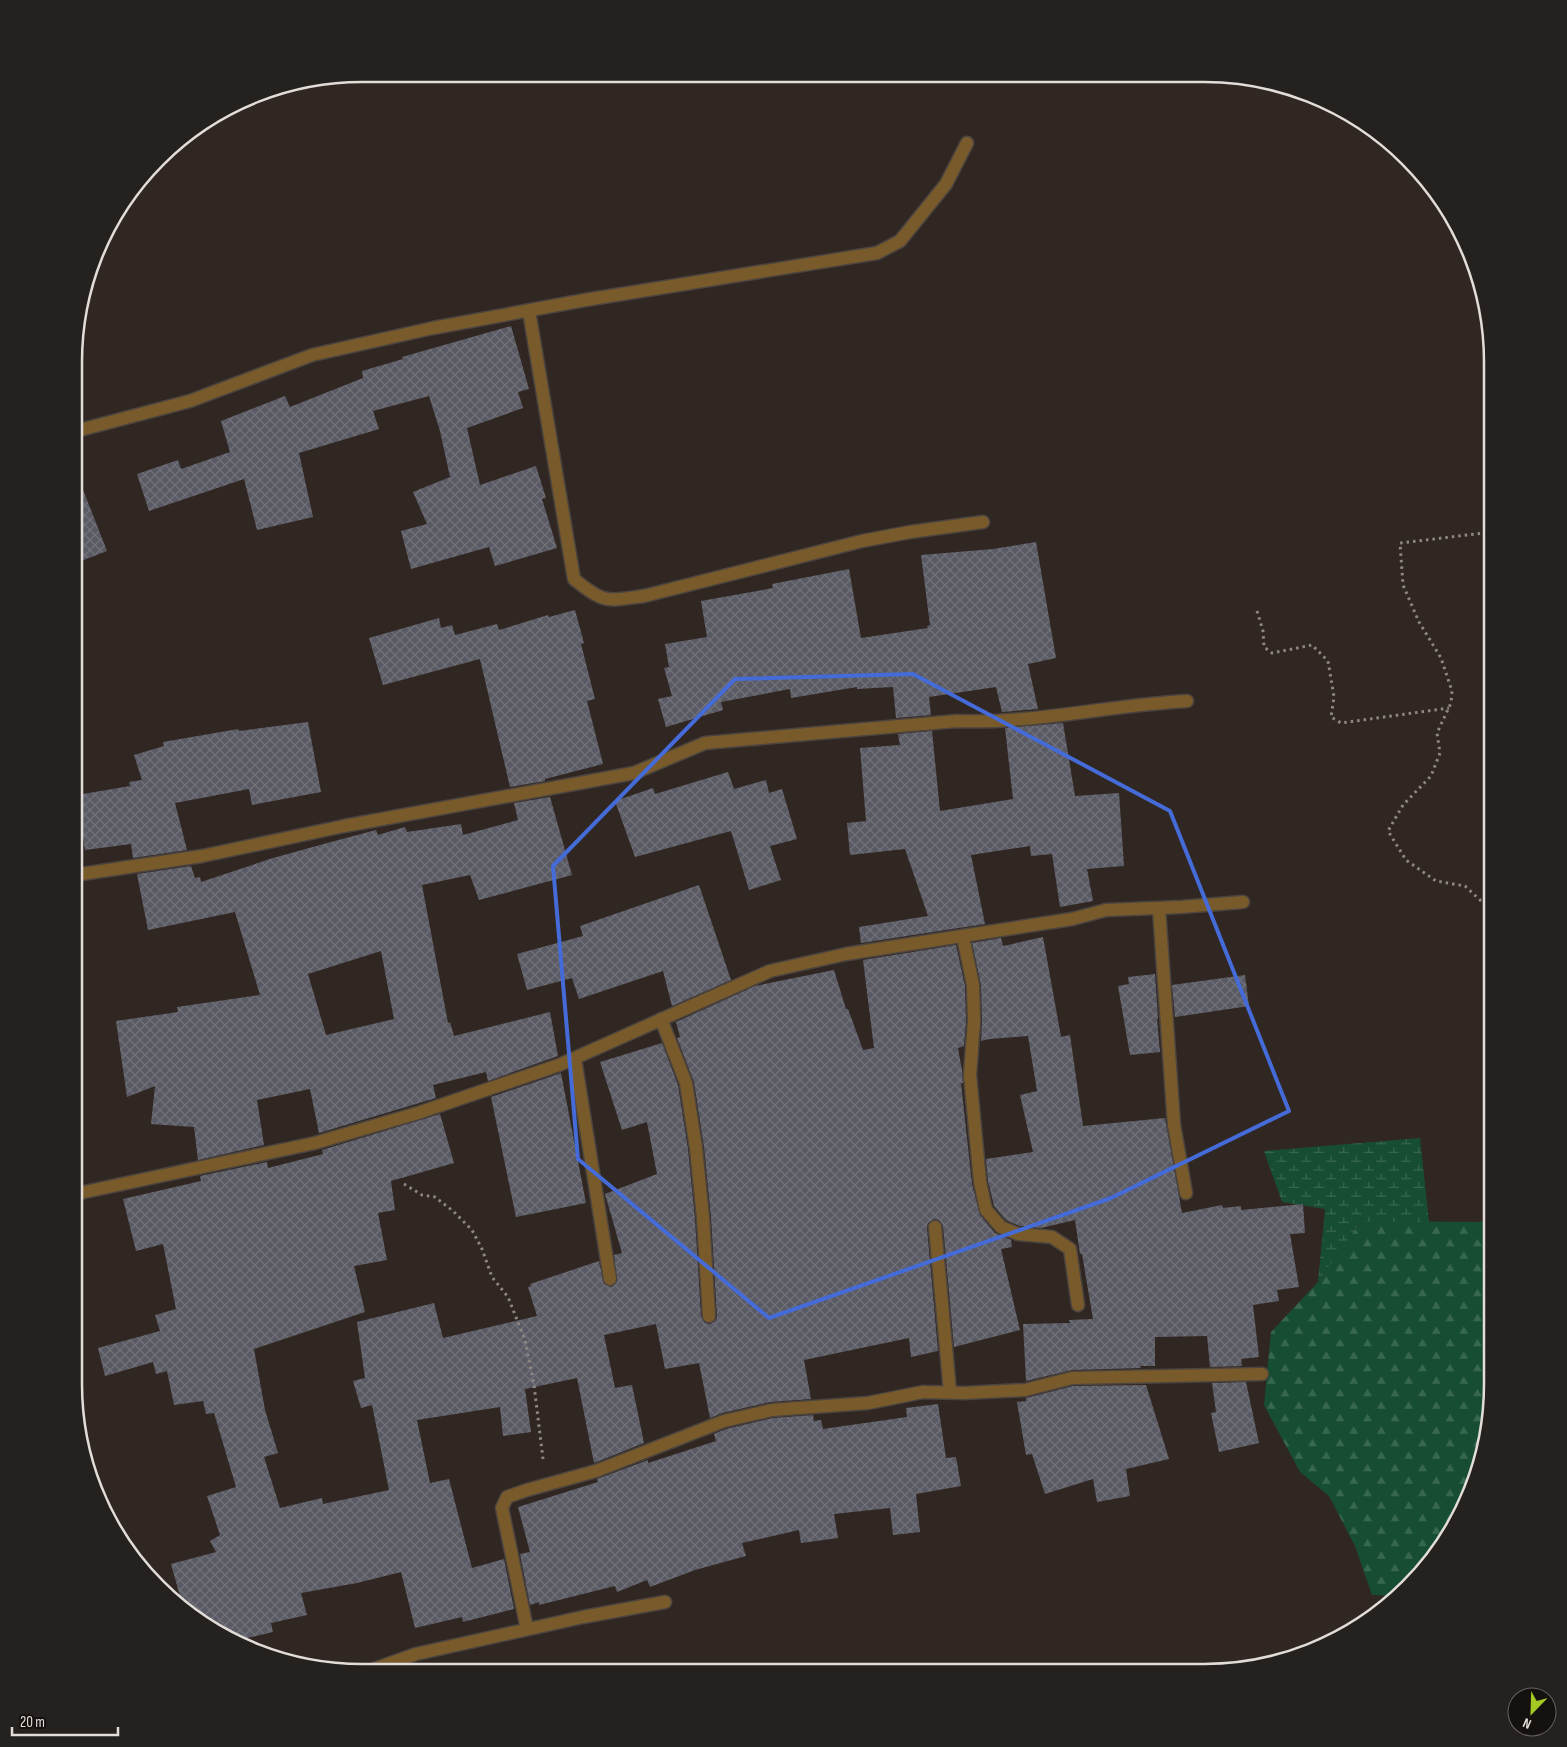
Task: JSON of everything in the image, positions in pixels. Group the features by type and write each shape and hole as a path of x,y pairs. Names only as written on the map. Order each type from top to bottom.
{"street":[{"path":"82,428 190,401 312,355 433,328 877,253 900,241 946,184 967,143"},
{"path":"529,311 574,579 591,594 610,601 644,596 862,541 983,522"},
{"path":"82,874 202,856 344,826 634,773 705,743 957,721 988,723 1148,703 1187,701"},
{"path":"82,1192 321,1141 418,1113 575,1059 770,972 846,954 1072,919 1106,910 1159,909 1243,902"},
{"path":"1159,909 1174,1124 1186,1193"},
{"path":"963,937 973,985 974,1021 970,1075 980,1182 986,1210 1001,1227 1018,1234 1052,1237 1070,1249 1078,1305"},
{"path":"661,1019 686,1083 696,1148 701,1198 709,1316"},
{"path":"575,1059 610,1279"},
{"path":"935,1227 950,1392"},
{"path":"527,1629 502,1508 507,1498 596,1471 724,1421 772,1410 868,1402 923,1392 1025,1390 1080,1377 1262,1374"},
{"path":"388,1664 416,1654 527,1629 665,1602"}],"path":[{"path":"1484,533 1400,543 1403,585 1419,622 1441,658 1452,691 1451,703 1438,733 1440,753 1431,776 1403,804 1388,831 1406,860 1436,881 1464,886 1484,902"},
{"path":"1257,611 1264,631 1264,647 1272,653 1312,645 1328,661 1334,697 1331,717 1341,722 1449,708"},
{"path":"404,1184 422,1195 435,1197 453,1211 472,1230 482,1249 492,1277 508,1297 525,1340 534,1385 547,1485"}],"highlighted area":[{"path":"913,674 1170,811 1289,1111 1111,1198 769,1318 578,1159 553,866 735,679"}],"green space":[{"path":"1420,1138 1429,1222 1361,1221 1318,1282 1325,1209 1282,1202 1264,1151"},
{"path":"1361,1221 1484,1221 1484,1402 1475,1457 1456,1508 1427,1555 1388,1596 1372,1595 1355,1546 1329,1496 1300,1472 1264,1405 1271,1332 1318,1282"}],"building":[{"path":"511,326 529,389 518,392 523,408 467,428 480,485 536,466 546,498 542,499 557,548 495,566 489,547 411,569 401,531 427,524 413,492 450,477 440,431 429,396 373,411 379,429 299,453 313,517 257,530 244,479 149,511 137,474 178,460 181,469 230,452 221,421 285,396 290,407 363,378 362,371 403,359 402,357"},
{"path":"82,487 107,551 82,561"},
{"path":"1036,542 1056,658 1028,664 1038,709 1002,712 996,687 929,697 931,715 896,718 893,687 857,689 857,687 791,698 790,689 721,702 723,710 666,727 658,699 672,696 664,668 669,667 665,644 707,637 701,601 773,588 772,584 849,569 861,638 928,628 927,626 930,625 921,555 993,549"},
{"path":"575,610 584,643 581,644 595,699 587,701 603,764 545,779 545,781 510,787 480,659 383,685 369,638 439,618 441,628 452,625 455,635 497,624 499,630 548,615 549,617"},
{"path":"308,722 321,792 252,805 249,789 175,803 187,850 133,858 131,844 85,850 82,829 82,794 130,786 129,782 142,780 134,755 164,746 163,742 238,729 239,731"},
{"path":"1063,723 1075,796 1119,793 1124,866 1087,869 1093,901 1060,907 1052,854 1031,856 1030,846 971,855 985,924 861,943 859,927 928,916 905,849 850,855 847,823 866,821 860,748 900,745 898,734 932,731 940,811 1013,799 1005,728"},
{"path":"728,772 734,789 766,780 769,793 782,789 797,839 770,846 781,880 749,890 731,831 635,857 615,801 653,788 655,794"},
{"path":"550,797 572,875 479,900 470,875 422,885 448,1023 450,1022 454,1036 550,1012 558,1056 488,1081 486,1072 433,1085 436,1098 319,1133 310,1089 257,1100 264,1145 198,1160 194,1127 151,1124 155,1086 127,1097 116,1021 178,1012 177,1007 260,995 235,912 148,930 137,874 191,866 195,878 200,877 201,882 273,858 376,830 378,835 405,827 407,832 461,824 463,835 518,820 514,803","holes":["381,951 394,1019 326,1035 308,974"]},
{"path":"699,885 731,980 672,1006 663,971 579,999 572,978 527,990 517,954 583,936 580,926"},
{"path":"1043,937 1061,1037 1070,1035 1083,1126 1165,1118 1182,1213 1222,1205 1223,1208 1241,1206 1241,1210 1303,1204 1305,1233 1290,1234 1299,1287 1277,1290 1279,1301 1253,1305 1259,1357 1241,1359 1242,1366 1210,1367 1207,1336 1155,1337 1155,1366 1072,1370 1026,1381 1023,1324 1070,1323 1069,1320 1093,1319 1075,1220 1041,1228 1020,1226 1006,1220 994,1206 988,1181 986,1159 1033,1152 1020,1095 1037,1091 1028,1036 981,1041 981,985 972,943 1001,938 1003,946"},
{"path":"956,945 965,986 966,1021 964,1046 958,1048 962,1070 963,1083 961,1083 972,1184 980,1215 995,1233 1011,1240 1012,1247 1001,1249 1020,1330 954,1347 943,1226 939,1220 934,1219 928,1223 927,1228 938,1351 911,1357 909,1338 804,1360 811,1399 770,1402 722,1413 710,1418 699,1363 665,1369 656,1324 604,1335 615,1388 632,1385 644,1443 594,1463 577,1378 525,1389 531,1432 503,1436 500,1407 417,1420 430,1483 449,1479 472,1568 504,1559 514,1609 463,1622 462,1617 415,1628 401,1572 357,1583 301,1593 307,1615 271,1623 273,1632 245,1638 207,1617 180,1597 171,1564 216,1552 210,1541 220,1535 207,1496 236,1487 214,1413 206,1414 203,1401 174,1405 167,1371 156,1374 153,1362 105,1376 98,1348 160,1331 155,1315 176,1309 163,1244 136,1251 123,1199 201,1181 200,1176 267,1162 268,1168 323,1154 322,1150 440,1114 454,1163 391,1181 395,1210 378,1213 387,1260 354,1266 365,1312 254,1349 265,1410 278,1453 264,1457 280,1508 322,1498 323,1504 389,1490 372,1405 361,1408 353,1381 365,1378 357,1322 434,1303 443,1338 537,1316 528,1287 531,1286 530,1284 599,1261 604,1284 612,1287 617,1282 614,1255 622,1253 605,1194 657,1174 647,1122 622,1130 600,1062 662,1043 678,1085 688,1149 695,1219 701,1316 705,1323 710,1324 716,1320 711,1217 704,1147 694,1082 677,1038 680,1037 676,1022 755,986 834,970 846,1009 848,1009 863,1050 874,1048 863,960"},
{"path":"1155,974 1160,1052 1130,1055 1118,986 1129,984 1128,977"},
{"path":"1245,975 1249,1006 1175,1017 1172,985"},
{"path":"561,1073 586,1203 516,1217 491,1097"},
{"path":"1246,1382 1259,1443 1219,1452 1211,1413 1216,1412 1212,1383"},
{"path":"1146,1385 1169,1459 1126,1469 1130,1496 1097,1502 1093,1479 1045,1494 1032,1454 1026,1455 1017,1402 1026,1401 1026,1398 1073,1386"},
{"path":"938,1404 946,1458 956,1457 961,1486 916,1494 920,1532 893,1535 890,1508 834,1514 838,1538 801,1543 799,1530 742,1543 746,1556 695,1570 650,1587 647,1580 617,1592 615,1586 539,1605 539,1602 530,1605 520,1554 530,1552 518,1507 598,1482 597,1479 648,1460 648,1463 716,1441 714,1434 726,1429 773,1418 813,1415 814,1421 821,1420 823,1429 907,1417 906,1408"}]}
